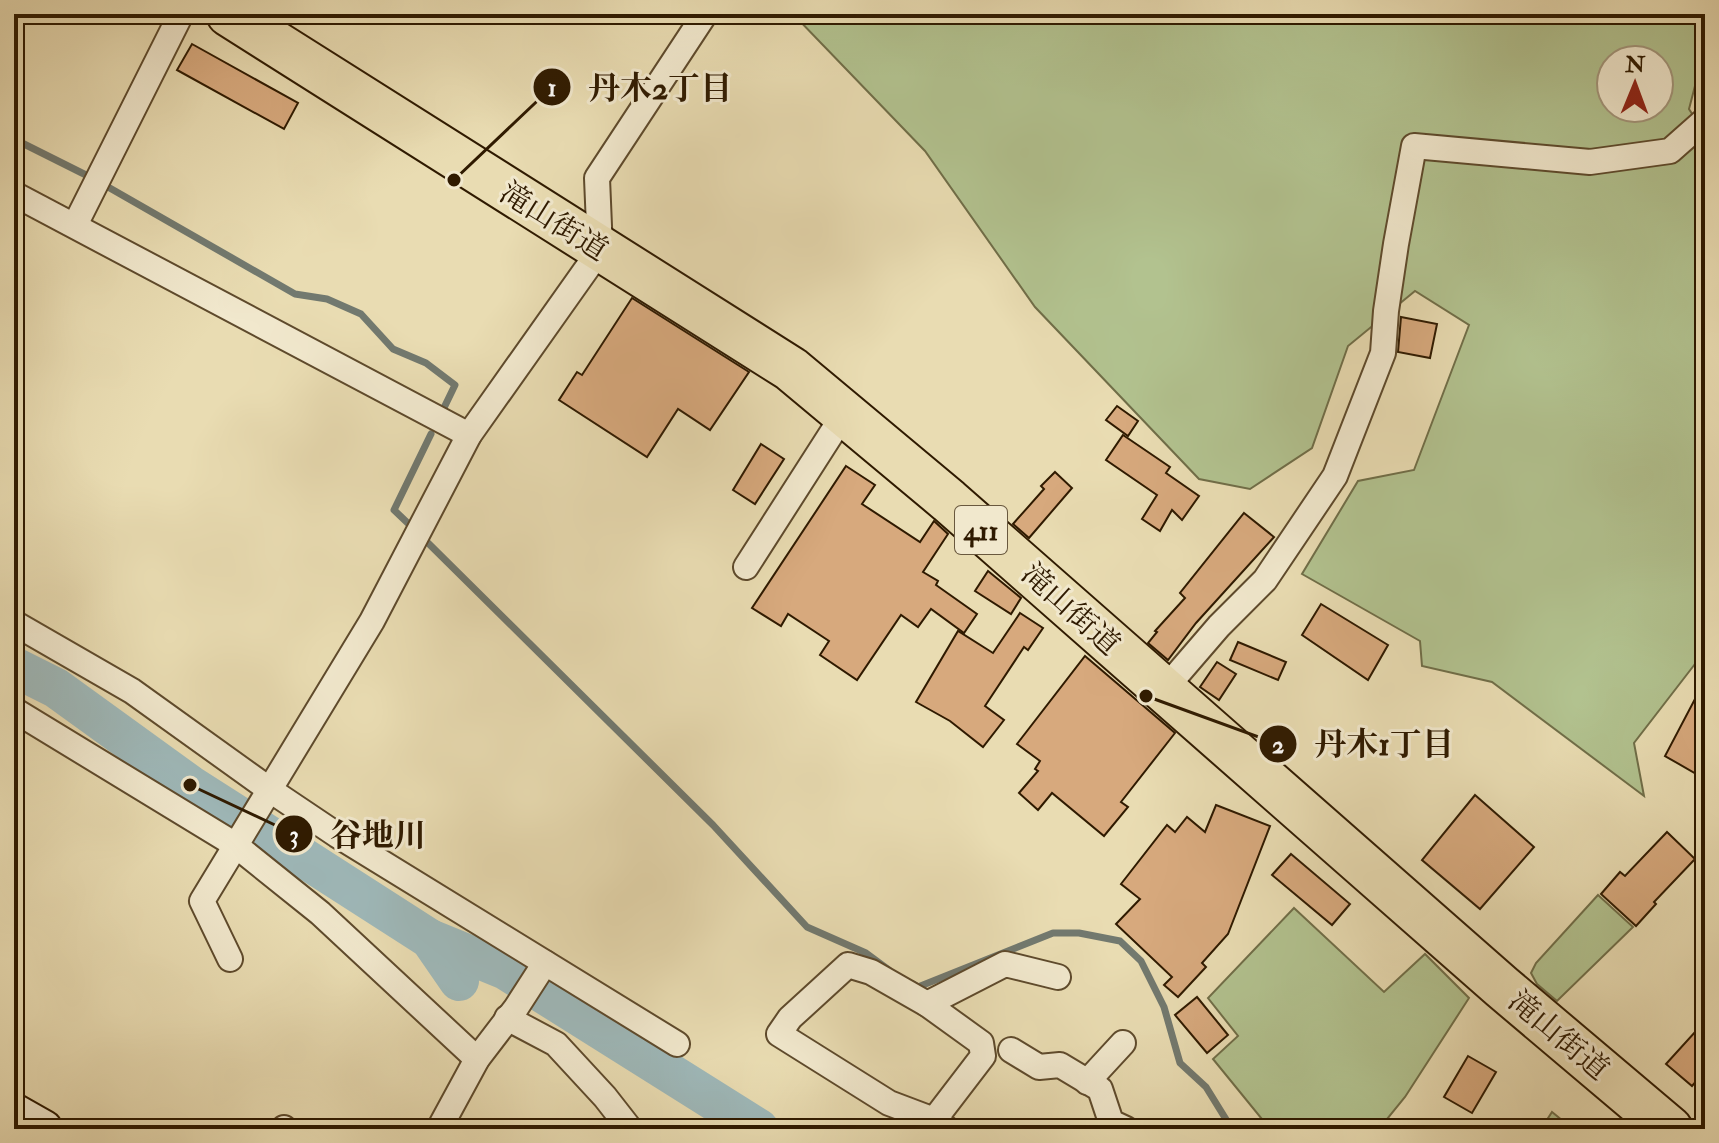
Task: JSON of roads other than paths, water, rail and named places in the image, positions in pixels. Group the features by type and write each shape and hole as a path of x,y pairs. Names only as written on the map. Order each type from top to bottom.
{"highway":[{"name":"滝山街道","path":"229,14 791,369 949,501 1502,987 1670,1129"}],"main road":[{"path":"14,1112 44,1129"}],"street":[{"path":"75,225 181,14"},
{"path":"230,959 202,901 372,621 469,435 600,250 597,178 705,14"},
{"path":"1163,691 1219,626 1265,580 1335,476 1383,353 1396,244 1414,146 1590,162 1670,151 1705,120"},
{"path":"14,194 469,435"},
{"path":"746,567 844,414"},
{"path":"14,623 132,691 267,795 400,874 543,966 677,1044"},
{"path":"14,710 237,842 320,913 477,1059"},
{"path":"927,1004 1005,964 1058,977"},
{"path":"848,965 871,972 927,1004 981,1043 983,1056 941,1124 889,1103 779,1034 790,1018 848,965"},
{"path":"439,1129 477,1059 543,966"},
{"path":"511,1013 556,1044 630,1129"},
{"path":"1087,1082 1123,1043"},
{"path":"1011,1050 1039,1067 1060,1065 1100,1089 1111,1122 1126,1129"}],"waterway":[{"path":"14,139 90,177"},
{"path":"108,187 295,294 327,299 361,314 393,349 426,363 455,385 441,414"},
{"path":"415,530 394,510 431,434"},
{"path":"424,539 713,825 807,927 866,953 889,970"},
{"path":"14,667 56,688 190,785 430,939 459,981"},
{"path":"913,984 918,987 1053,933 1079,933 1120,941 1141,961 1164,1007 1180,1063 1206,1087 1232,1129"},
{"path":"430,939 506,970 759,1129"}],"place":[{"name":"丹木2丁目","path":"454,180"},
{"name":"丹木1丁目","path":"1146,696"},
{"name":"谷地川","path":"190,785"}]}
